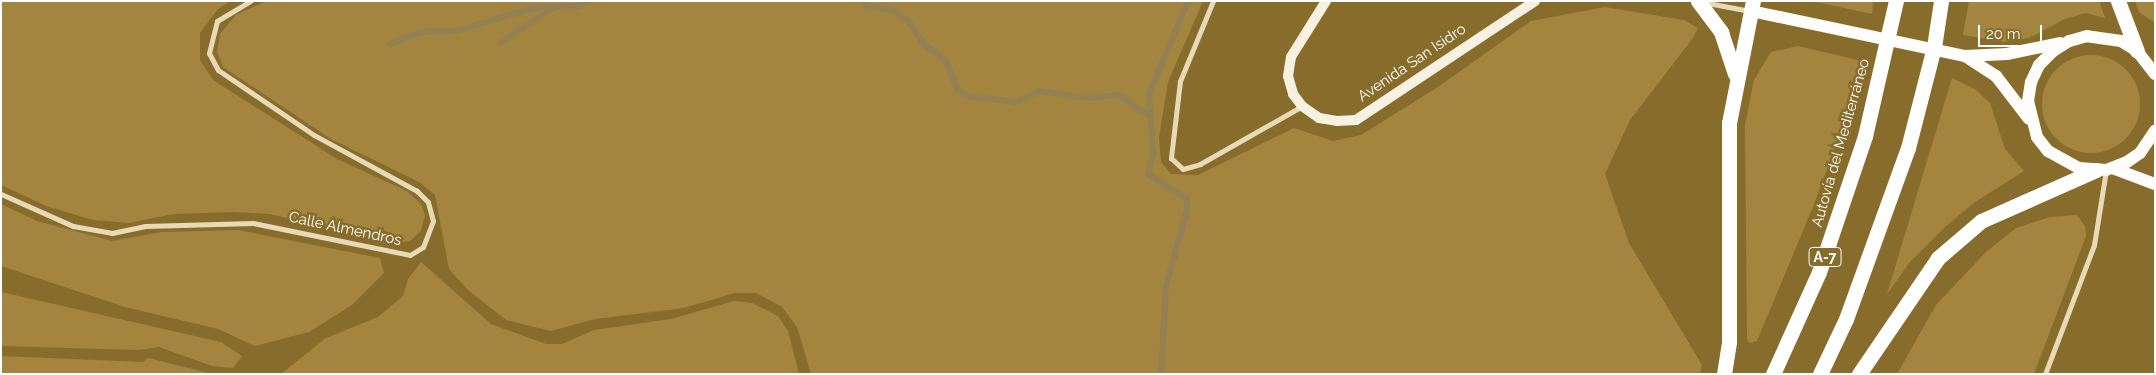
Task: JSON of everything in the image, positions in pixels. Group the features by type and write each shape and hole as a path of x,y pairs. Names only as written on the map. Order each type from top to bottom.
{"highway":[{"path":"1699,1 1721,32 1736,80"},
{"name":"Autovía del Mediterráneo","path":"1773,374 1819,272 1865,136 1896,1"},
{"name":"A-7","path":"1820,374 1846,319 1908,148 1934,47 1941,1"},
{"path":"2118,1 2146,56"},
{"path":"1724,374 1729,342 1729,123 1752,6"},
{"path":"1859,374 1938,258 1981,221 2105,169"}],"main road":[{"path":"1752,6 1965,56 2034,50 2070,41 2104,37 2146,56 2155,74"},
{"path":"2030,121 2028,101 2031,82 2040,65 2053,51 2070,41"},
{"path":"1965,56 1996,76 2030,121 2037,137 2048,151 2062,162 2105,169 2155,184"},
{"path":"2105,169 2140,153 2155,131"}],"street":[{"name":"Calle Almendros","path":"1,194 73,226 112,233 146,226 254,223 410,255 423,247 434,221 428,202 417,191 314,134 218,70 209,53 217,20 250,1"},
{"path":"1213,1 1180,81 1171,158 1183,169 1200,164 1302,106 1293,94 1288,76 1292,57 1326,1"},
{"name":"Avenida San Isidro","path":"1302,106 1319,118 1356,120 1535,1"},
{"path":"1699,1 1752,6"},
{"path":"2044,374 2094,245 2105,169"}],"shaded area":[{"path":"1,1 230,1 218,9 200,33 200,60 213,80 337,159 407,191 421,204 425,215 421,231 410,241 395,243 270,214 234,212 174,214 129,223 93,220 46,206 1,185"},
{"path":"266,1 1203,1 1168,82 1159,138 1161,162 1171,174 1198,175 1294,128 1333,141 1361,135 1438,87 1531,21 1605,7 1684,20 1698,28 1693,38 1630,120 1605,174 1629,243 1702,365 1700,374 811,374 797,327 782,307 756,293 735,293 684,308 595,319 551,331 506,320 468,290 449,269 435,195 419,182 331,139 223,67 217,52 220,34 236,15"},
{"path":"1812,1 1873,1 1872,14"},
{"path":"1969,1 2099,1 2105,18 2086,13 2065,19 2029,38 2005,42 1963,35"},
{"path":"2135,1 2155,1 2155,23 2139,12"},
{"path":"1798,46 1862,61 1842,129 1813,207 1757,341 1750,343 1747,339 1745,125 1754,80 1771,52"},
{"path":"2091,55 2110,59 2125,70 2136,85 2140,104 2136,123 2125,138 2110,149 2091,153 2072,149 2057,138 2046,123 2042,104 2046,85 2057,70 2072,59"},
{"path":"1952,78 1975,89 1990,103 2005,149 2024,171 1975,202 1946,226 1910,262 1887,294"},
{"path":"1,204 37,221 112,241 162,232 238,230 380,258 384,273 352,305 309,332 255,346 218,329 125,307 1,266"},
{"path":"2077,215 2085,226 2086,236 2034,374 1897,374 1936,305 1986,252 2016,228 2050,217"},
{"path":"421,262 491,324 546,344 562,344 594,330 671,319 734,301 752,303 778,316 788,331 799,374 281,374 326,338 378,317 403,296 408,279"},
{"path":"1,292 221,342 242,356 233,368 212,366 159,347 138,350 1,346"},
{"path":"1,356 143,362 148,358 213,374 1,374"}],"waterway":[{"path":"390,44 421,32 456,31 533,8 578,6 588,1"},
{"path":"864,1 866,6 892,10 908,21 925,45 946,61 958,90 969,96 1016,102 1040,91 1089,98 1119,95 1149,116"},
{"path":"1161,374 1166,286 1187,210 1187,199 1148,174 1153,153 1149,94 1188,1"},
{"path":"501,42 553,8"}]}
